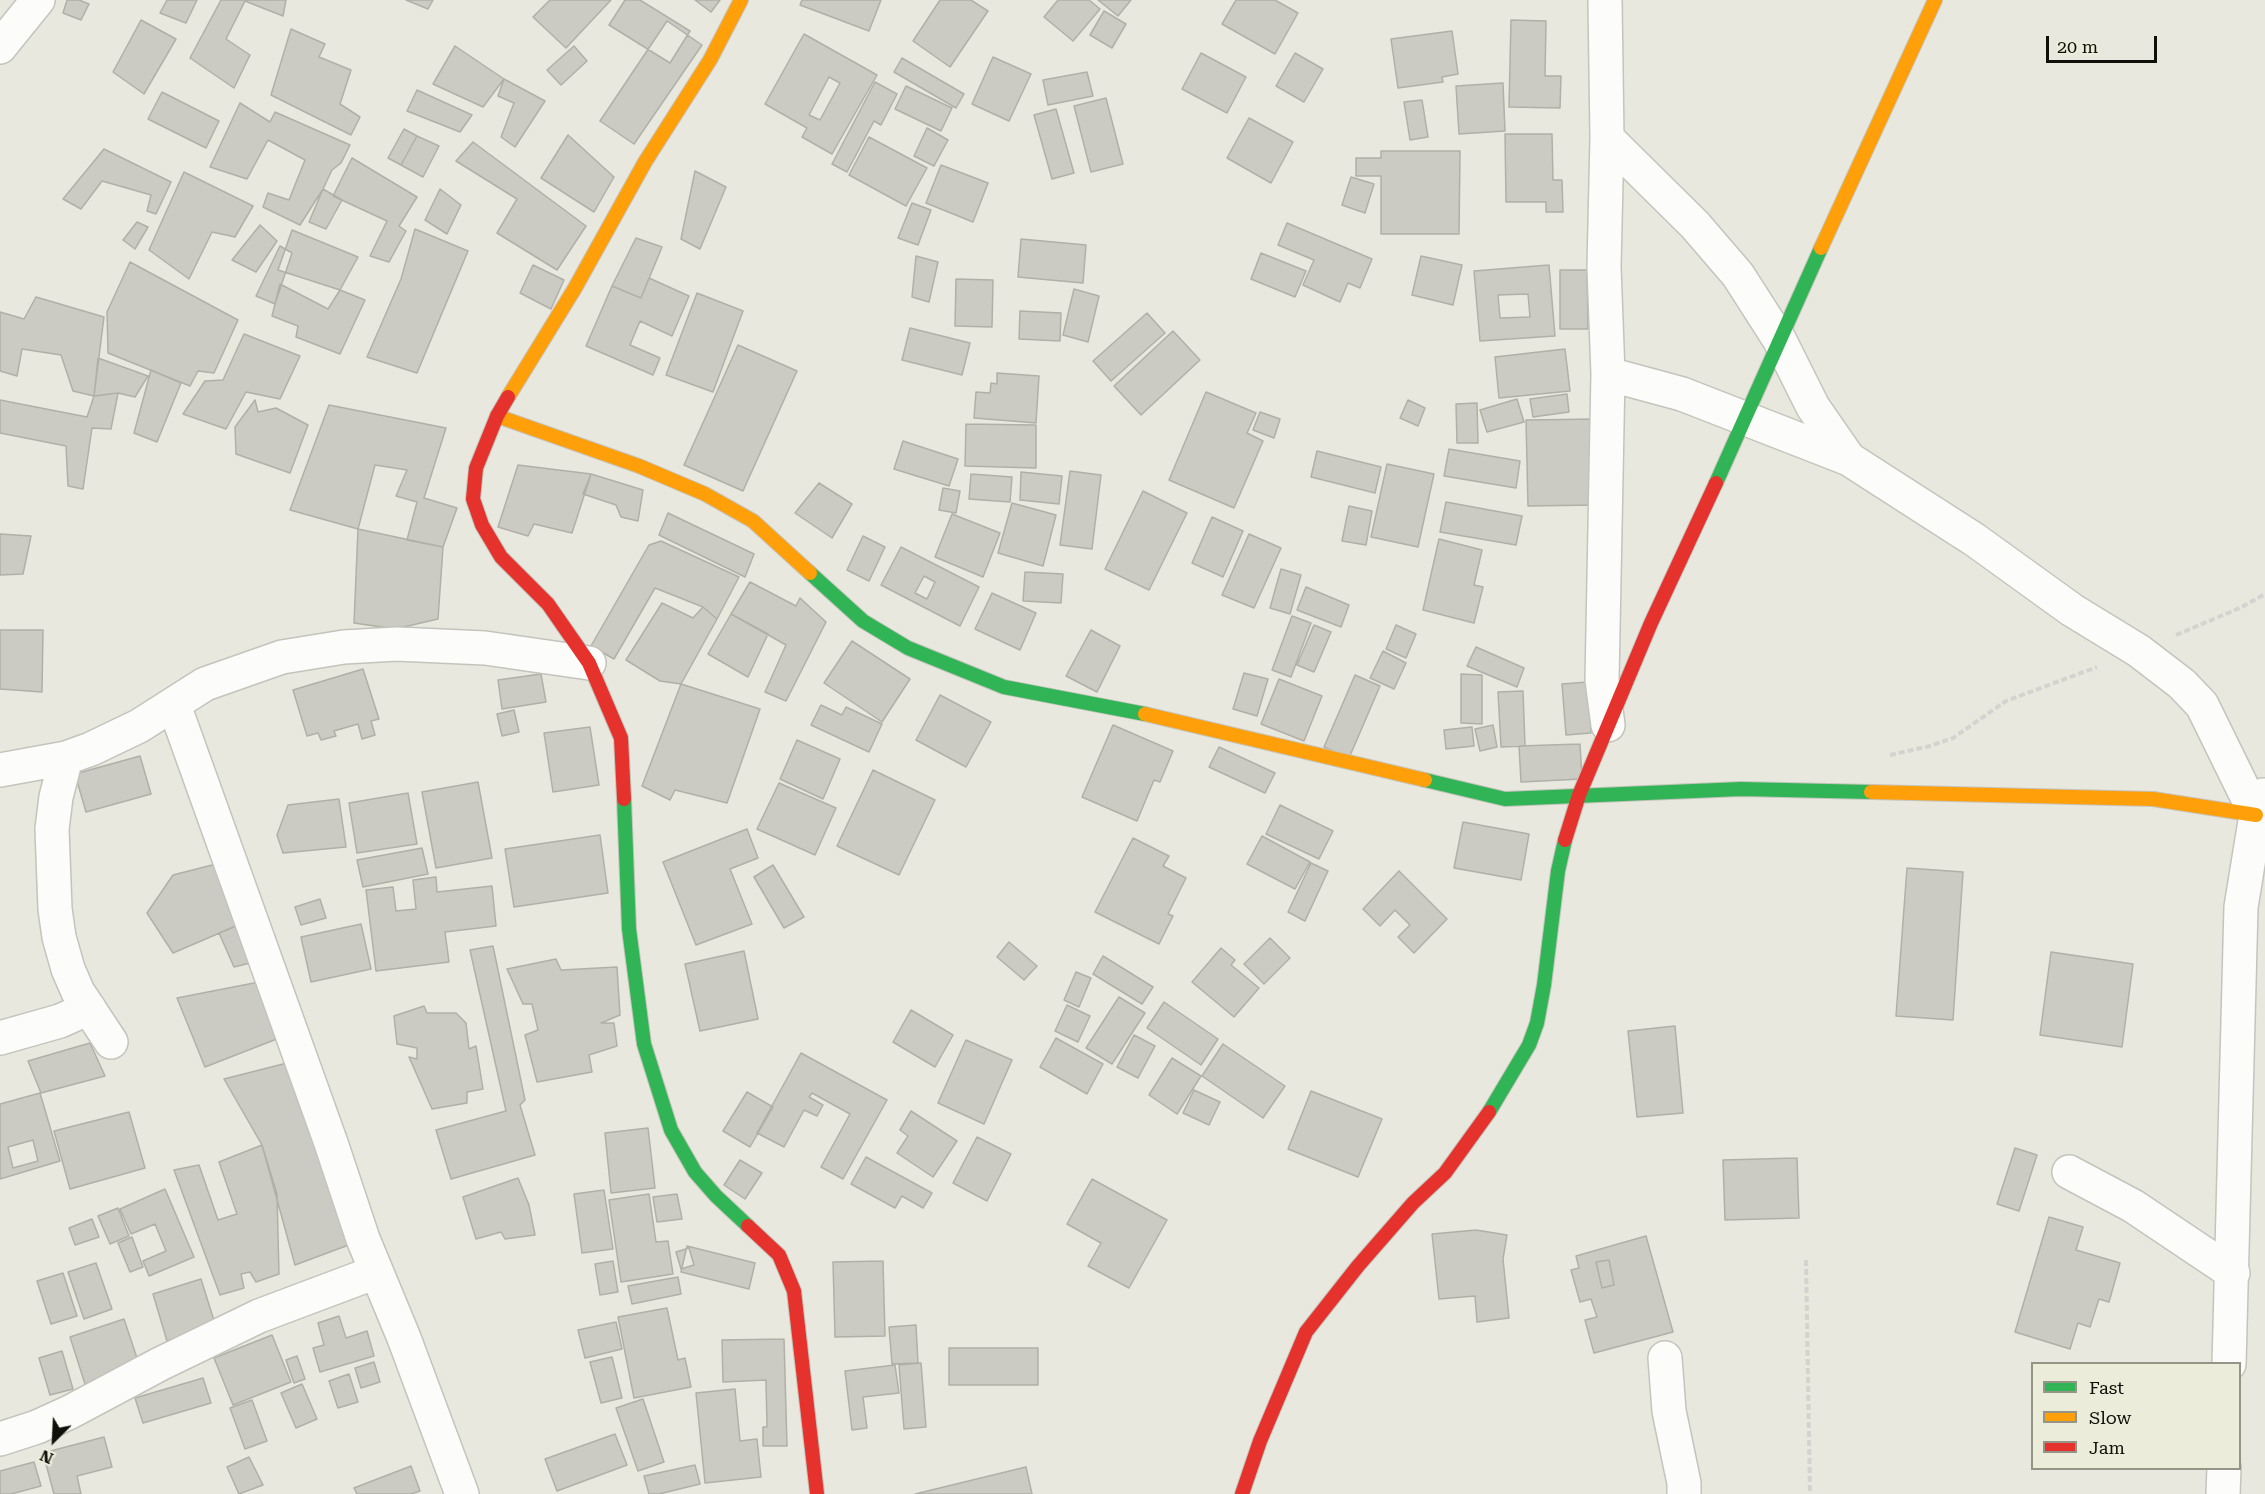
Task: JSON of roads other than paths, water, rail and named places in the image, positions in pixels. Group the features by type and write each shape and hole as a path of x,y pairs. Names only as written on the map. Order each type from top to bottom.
{"street":[{"path":"0,47 38,0"},
{"path":"741,0 710,60 645,162 575,288 497,416 476,468 473,499 482,525 501,557 548,604 589,663 621,738 629,929 644,1044 671,1130 694,1172 779,1256 794,1291 817,1494"},
{"path":"1605,0 1607,138 1604,267 1608,374 1602,680 1608,725"},
{"path":"1242,1494 1260,1441 1306,1332 1358,1266 1413,1203 1445,1173 1491,1108 1529,1045 1537,1023 1544,985 1552,905 1558,872 1567,831 1579,795 1651,623 1746,419 1779,339 1935,0"},
{"path":"1607,138 1695,225 1738,275 1779,339 1813,407 1850,459"},
{"path":"1608,374 1682,394 1850,459 1975,540 2072,610 2139,651 2182,684 2202,705 2260,803 2241,907 2236,1017 2233,1273 2229,1362"},
{"path":"497,416 639,466 705,494 753,521 863,621 908,648 938,662 1004,687 1179,721 1505,799 1741,789 2260,803"},
{"path":"0,770 66,759 91,749 140,726 205,684 282,657 344,647 397,644 485,648 589,663"},
{"path":"174,705 363,1239 404,1338 462,1494"},
{"path":"66,759 56,797 52,829 55,909 68,969 78,993 111,1042"},
{"path":"0,1038 60,1021 89,1008"},
{"path":"2069,1172 2133,1206 2233,1273"},
{"path":"0,1438 37,1427 70,1412 160,1364 259,1316 376,1272"},
{"path":"1665,1358 1669,1411 1684,1483 1684,1494"},
{"path":"2223,1494 2224,1470"}]}
